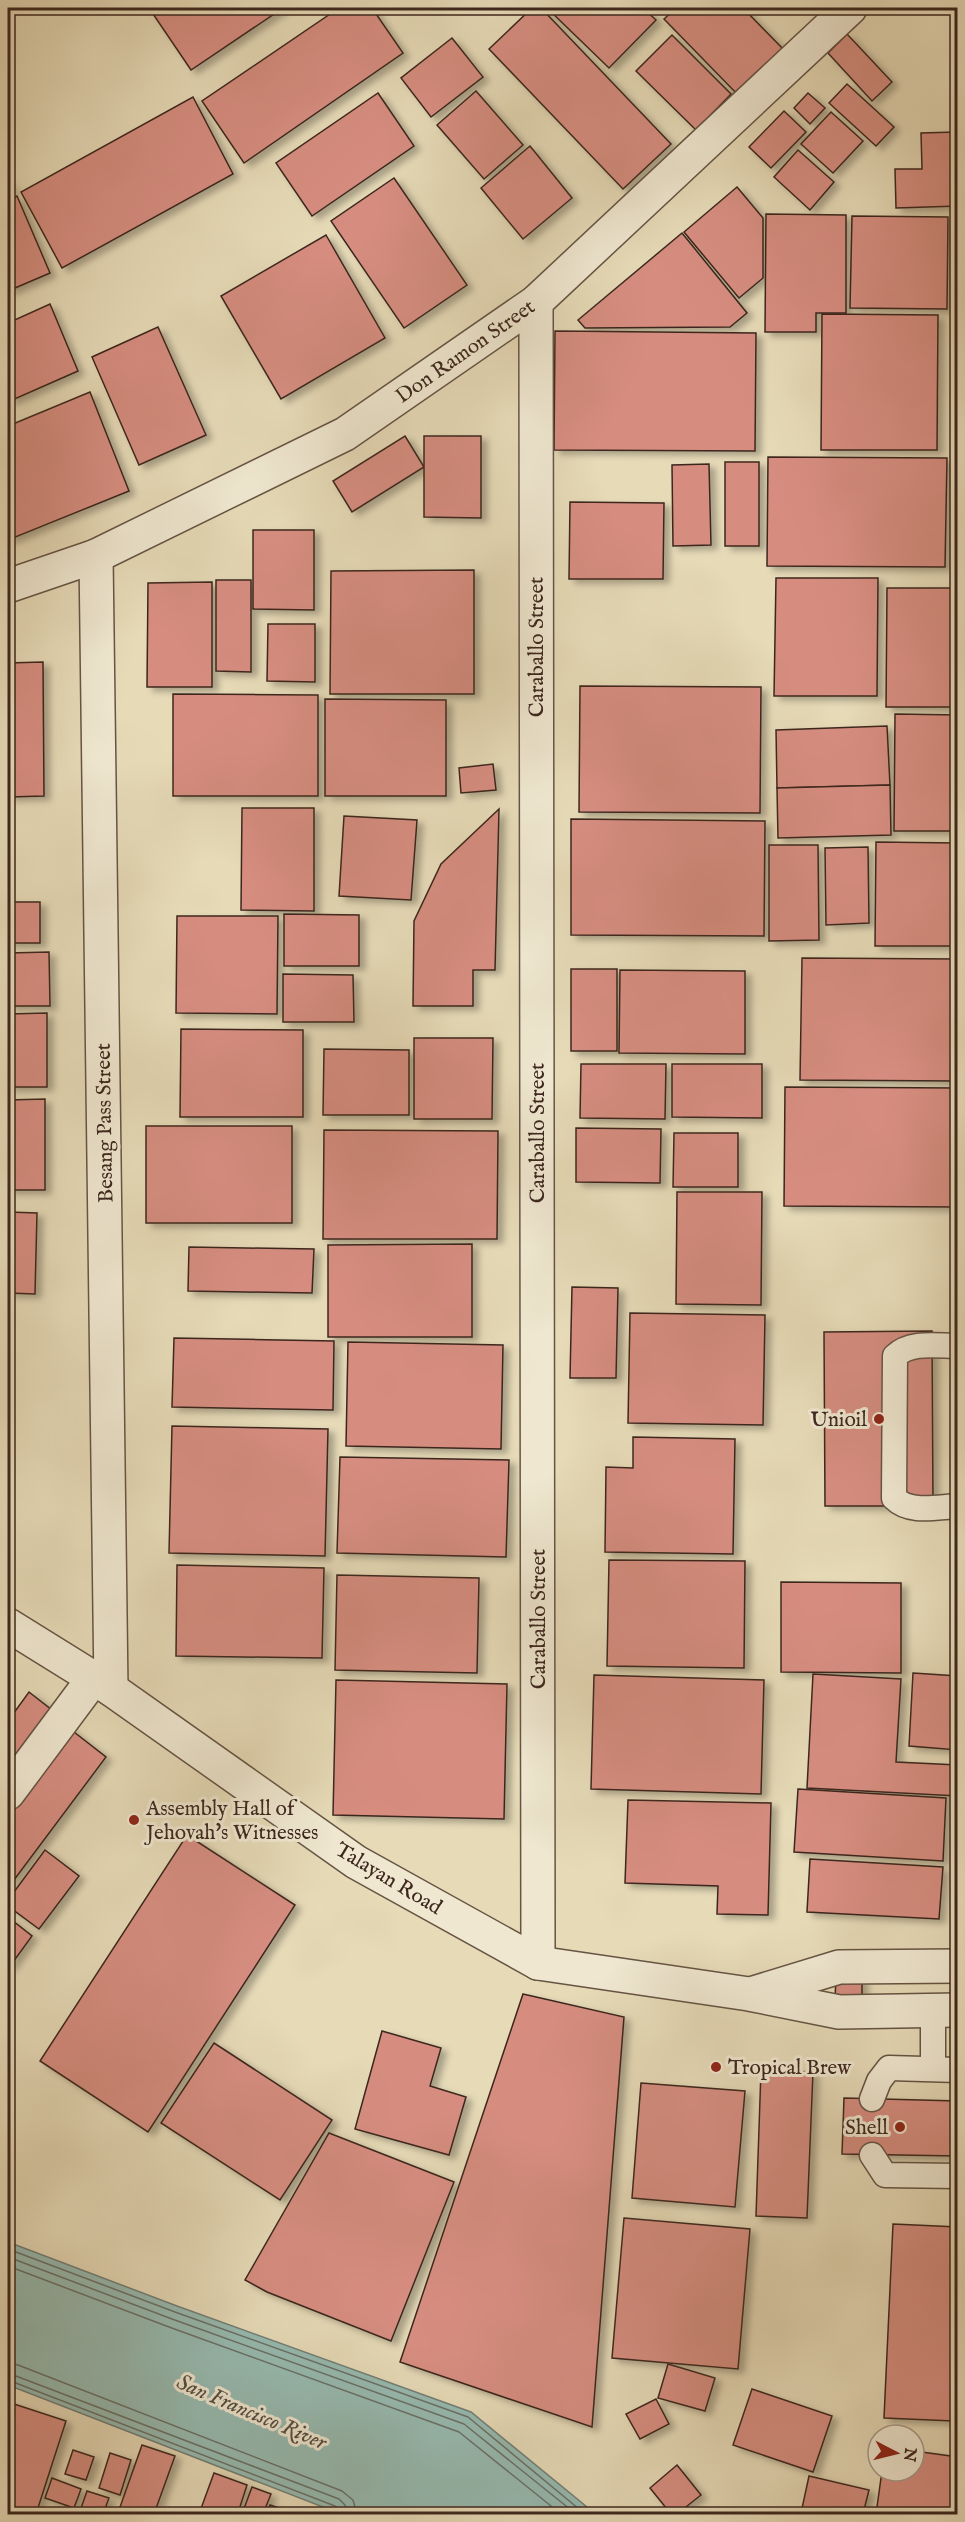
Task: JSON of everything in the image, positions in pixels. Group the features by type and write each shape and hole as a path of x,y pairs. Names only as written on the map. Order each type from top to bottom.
{"street":[{"name":"Don Ramon Street","path":"8,586 96,556 345,434 536,302 850,8"},
{"name":"Caraballo Street","path":"536,302 538,1963"},
{"name":"Besang Pass Street","path":"96,556 102,1684"},
{"name":"Talayan Road","path":"8,1625 102,1684 356,1862 538,1963 749,1994 839,2012 945,2009"},
{"path":"8,1792 102,1684"},
{"name":"Talayan Road","path":"749,1994 839,1967 957,1966"}],"lane":[{"path":"957,1346 917,1346 902,1349 895,1356 894,1498 903,1506 913,1508 957,1506"},
{"path":"933,2068 945,2009"},
{"path":"872,2099 879,2082 889,2068 957,2070"},
{"path":"872,2155 885,2175 957,2176"}],"water":[{"name":"San Francisco River","path":"8,2242 177,2306 471,2412 587,2507 592,2514 341,2514 8,2385"}],"building":[{"path":"149,8 283,8 191,70"},
{"path":"339,8 372,8 403,53 244,163 202,101"},
{"path":"532,8 541,8 671,144 623,189 489,49"},
{"path":"547,8 643,8 656,20 609,68"},
{"path":"676,8 743,8 785,51 739,96 664,19"},
{"path":"847,34 892,82 872,101 828,53"},
{"path":"672,35 731,94 696,130 636,71"},
{"path":"452,38 483,77 431,117 401,78"},
{"path":"847,84 894,127 876,146 829,103"},
{"path":"476,91 523,145 484,179 437,125"},
{"path":"378,93 414,146 312,216 276,163"},
{"path":"808,93 825,108 810,124 794,108"},
{"path":"193,97 233,174 62,268 21,192"},
{"path":"784,111 806,132 771,168 749,147"},
{"path":"831,112 863,141 833,173 801,144"},
{"path":"956,132 958,206 896,208 895,169 922,169 921,133"},
{"path":"530,146 572,198 523,239 481,188"},
{"path":"798,150 834,182 810,210 774,177"},
{"path":"394,178 467,285 404,328 331,221"},
{"path":"8,180 13,192 8,195"},
{"path":"737,187 763,218 763,278 739,298 684,232"},
{"path":"17,196 50,273 8,291 8,201"},
{"path":"766,214 846,215 846,313 816,313 816,332 765,332"},
{"path":"852,216 948,217 947,309 850,308"},
{"path":"682,233 747,313 730,327 585,328 578,320"},
{"path":"326,235 385,338 281,399 221,296"},
{"path":"50,304 78,371 10,401 8,394 8,323"},
{"path":"822,314 938,315 937,450 821,450"},
{"path":"158,327 206,435 139,465 92,357"},
{"path":"555,331 756,333 755,451 554,450"},
{"path":"90,392 129,491 8,540 8,426"},
{"path":"405,436 424,467 352,512 333,481"},
{"path":"424,436 481,436 481,518 424,517"},
{"path":"768,457 947,458 945,567 767,566"},
{"path":"725,462 759,462 759,546 725,546"},
{"path":"709,464 711,545 673,546 672,465"},
{"path":"570,502 664,503 663,579 569,579"},
{"path":"253,530 314,530 314,610 253,609"},
{"path":"474,570 474,694 330,694 331,571"},
{"path":"776,578 878,578 877,696 774,696"},
{"path":"216,580 251,580 251,672 216,671"},
{"path":"212,582 212,687 147,687 148,583"},
{"path":"887,588 958,588 958,707 886,707"},
{"path":"268,624 315,624 315,682 267,681"},
{"path":"43,662 44,796 8,797 8,663"},
{"path":"580,686 761,687 760,813 579,812"},
{"path":"173,694 318,695 318,796 173,796"},
{"path":"325,699 446,700 446,796 325,796"},
{"path":"895,714 958,715 958,831 894,831"},
{"path":"887,726 890,785 777,788 776,730"},
{"path":"493,764 496,790 461,793 459,768"},
{"path":"890,785 891,835 778,838 777,788"},
{"path":"242,808 314,808 314,911 241,910"},
{"path":"499,809 495,970 473,970 473,1006 413,1006 414,921 441,864"},
{"path":"344,816 417,820 411,900 339,896"},
{"path":"571,819 765,821 764,936 571,935"},
{"path":"876,842 958,843 958,946 875,946"},
{"path":"769,845 818,845 819,940 769,941"},
{"path":"868,847 869,923 826,925 825,848"},
{"path":"8,902 40,902 40,943 8,943"},
{"path":"284,914 359,915 359,966 284,966"},
{"path":"177,916 278,916 277,1014 176,1013"},
{"path":"49,952 50,1006 8,1006 8,953"},
{"path":"802,958 958,959 958,1081 800,1080"},
{"path":"571,969 617,969 617,1051 571,1051"},
{"path":"620,970 745,971 745,1054 619,1053"},
{"path":"283,974 353,975 354,1022 283,1022"},
{"path":"47,1013 47,1087 8,1087 8,1014"},
{"path":"181,1029 303,1030 303,1117 180,1117"},
{"path":"414,1038 493,1038 492,1119 414,1119"},
{"path":"324,1049 409,1050 409,1115 323,1115"},
{"path":"581,1064 666,1064 665,1119 580,1118"},
{"path":"672,1064 762,1064 762,1118 672,1117"},
{"path":"785,1087 958,1088 958,1207 784,1206"},
{"path":"45,1099 45,1190 8,1190 8,1100"},
{"path":"146,1126 292,1126 292,1223 146,1223"},
{"path":"576,1128 661,1129 660,1183 576,1182"},
{"path":"324,1130 498,1131 497,1239 323,1239"},
{"path":"674,1133 738,1133 738,1187 673,1187"},
{"path":"677,1192 762,1192 761,1305 676,1304"},
{"path":"8,1212 37,1213 35,1294 8,1293"},
{"path":"472,1244 472,1337 328,1337 328,1245"},
{"path":"189,1247 314,1249 312,1293 188,1291"},
{"path":"572,1287 618,1288 616,1378 570,1378"},
{"path":"630,1313 765,1315 763,1425 628,1423"},
{"name":"Unioil","path":"932,1331 933,1506 825,1506 824,1332"},
{"path":"174,1338 334,1341 333,1410 172,1407"},
{"path":"348,1342 503,1345 501,1449 346,1446"},
{"path":"172,1426 328,1429 325,1556 169,1553"},
{"path":"633,1437 735,1439 733,1554 605,1552 606,1467 633,1468"},
{"path":"340,1457 509,1460 506,1557 337,1553"},
{"path":"609,1560 745,1561 744,1668 607,1666"},
{"path":"177,1565 324,1568 322,1658 176,1656"},
{"path":"337,1575 479,1578 477,1673 335,1670"},
{"path":"781,1582 901,1583 901,1673 781,1672"},
{"path":"913,1673 958,1676 958,1750 909,1746"},
{"path":"813,1674 901,1679 896,1762 958,1765 958,1796 807,1788"},
{"path":"594,1675 764,1680 761,1794 591,1789"},
{"path":"336,1680 507,1684 504,1819 333,1815"},
{"path":"29,1692 57,1714 8,1781 8,1721"},
{"path":"65,1725 106,1757 8,1888 8,1802"},
{"path":"798,1789 946,1798 943,1861 794,1852"},
{"path":"628,1800 771,1803 768,1915 717,1914 718,1886 625,1883"},
{"path":"187,1835 295,1905 148,2132 40,2061"},
{"path":"45,1850 79,1876 39,1929 8,1906 8,1900"},
{"path":"810,1859 943,1867 939,1919 807,1912"},
{"path":"8,1917 32,1936 8,1969"},
{"path":"836,1977 862,1978 862,2000 835,2000"},
{"path":"523,1994 624,2017 592,2427 400,2362"},
{"path":"382,2031 441,2048 430,2086 466,2097 449,2155 355,2129"},
{"path":"214,2043 332,2120 280,2200 161,2123"},
{"path":"761,2070 813,2072 807,2218 756,2216"},
{"path":"641,2083 745,2091 735,2207 632,2198"},
{"name":"Shell","path":"844,2098 958,2101 958,2156 842,2154"},
{"path":"329,2133 454,2182 391,2341 267,2292 245,2280"},
{"path":"624,2218 750,2229 738,2369 612,2358"},
{"path":"893,2224 958,2227 958,2341 954,2421 884,2418"},
{"path":"668,2364 715,2378 705,2411 658,2398"},
{"path":"752,2389 832,2416 813,2472 733,2445"},
{"path":"656,2399 669,2424 640,2439 626,2414"},
{"path":"8,2402 66,2421 36,2514 8,2505"},
{"path":"142,2445 175,2456 154,2514 133,2514 119,2510"},
{"path":"73,2450 94,2457 86,2480 65,2474"},
{"path":"110,2453 131,2460 120,2495 99,2488"},
{"path":"926,2453 958,2457 958,2514 876,2514 880,2483 926,2483"},
{"path":"677,2465 701,2495 677,2514 671,2514 650,2488"},
{"path":"214,2473 247,2485 238,2513 233,2511 231,2514 199,2514"},
{"path":"809,2476 869,2490 863,2514 801,2513"},
{"path":"52,2478 81,2489 74,2508 45,2498"},
{"path":"252,2487 271,2494 263,2514 242,2514"},
{"path":"87,2491 109,2498 103,2514 79,2514"},
{"path":"270,2505 298,2514 267,2514"}],"place":[{"name":"Unioil","path":"879,1419"},
{"name":"Assembly Hall of Jehovah's Witnesses","path":"134,1820"},
{"name":"Tropical Brew","path":"716,2067"},
{"name":"Shell","path":"900,2127"}]}
